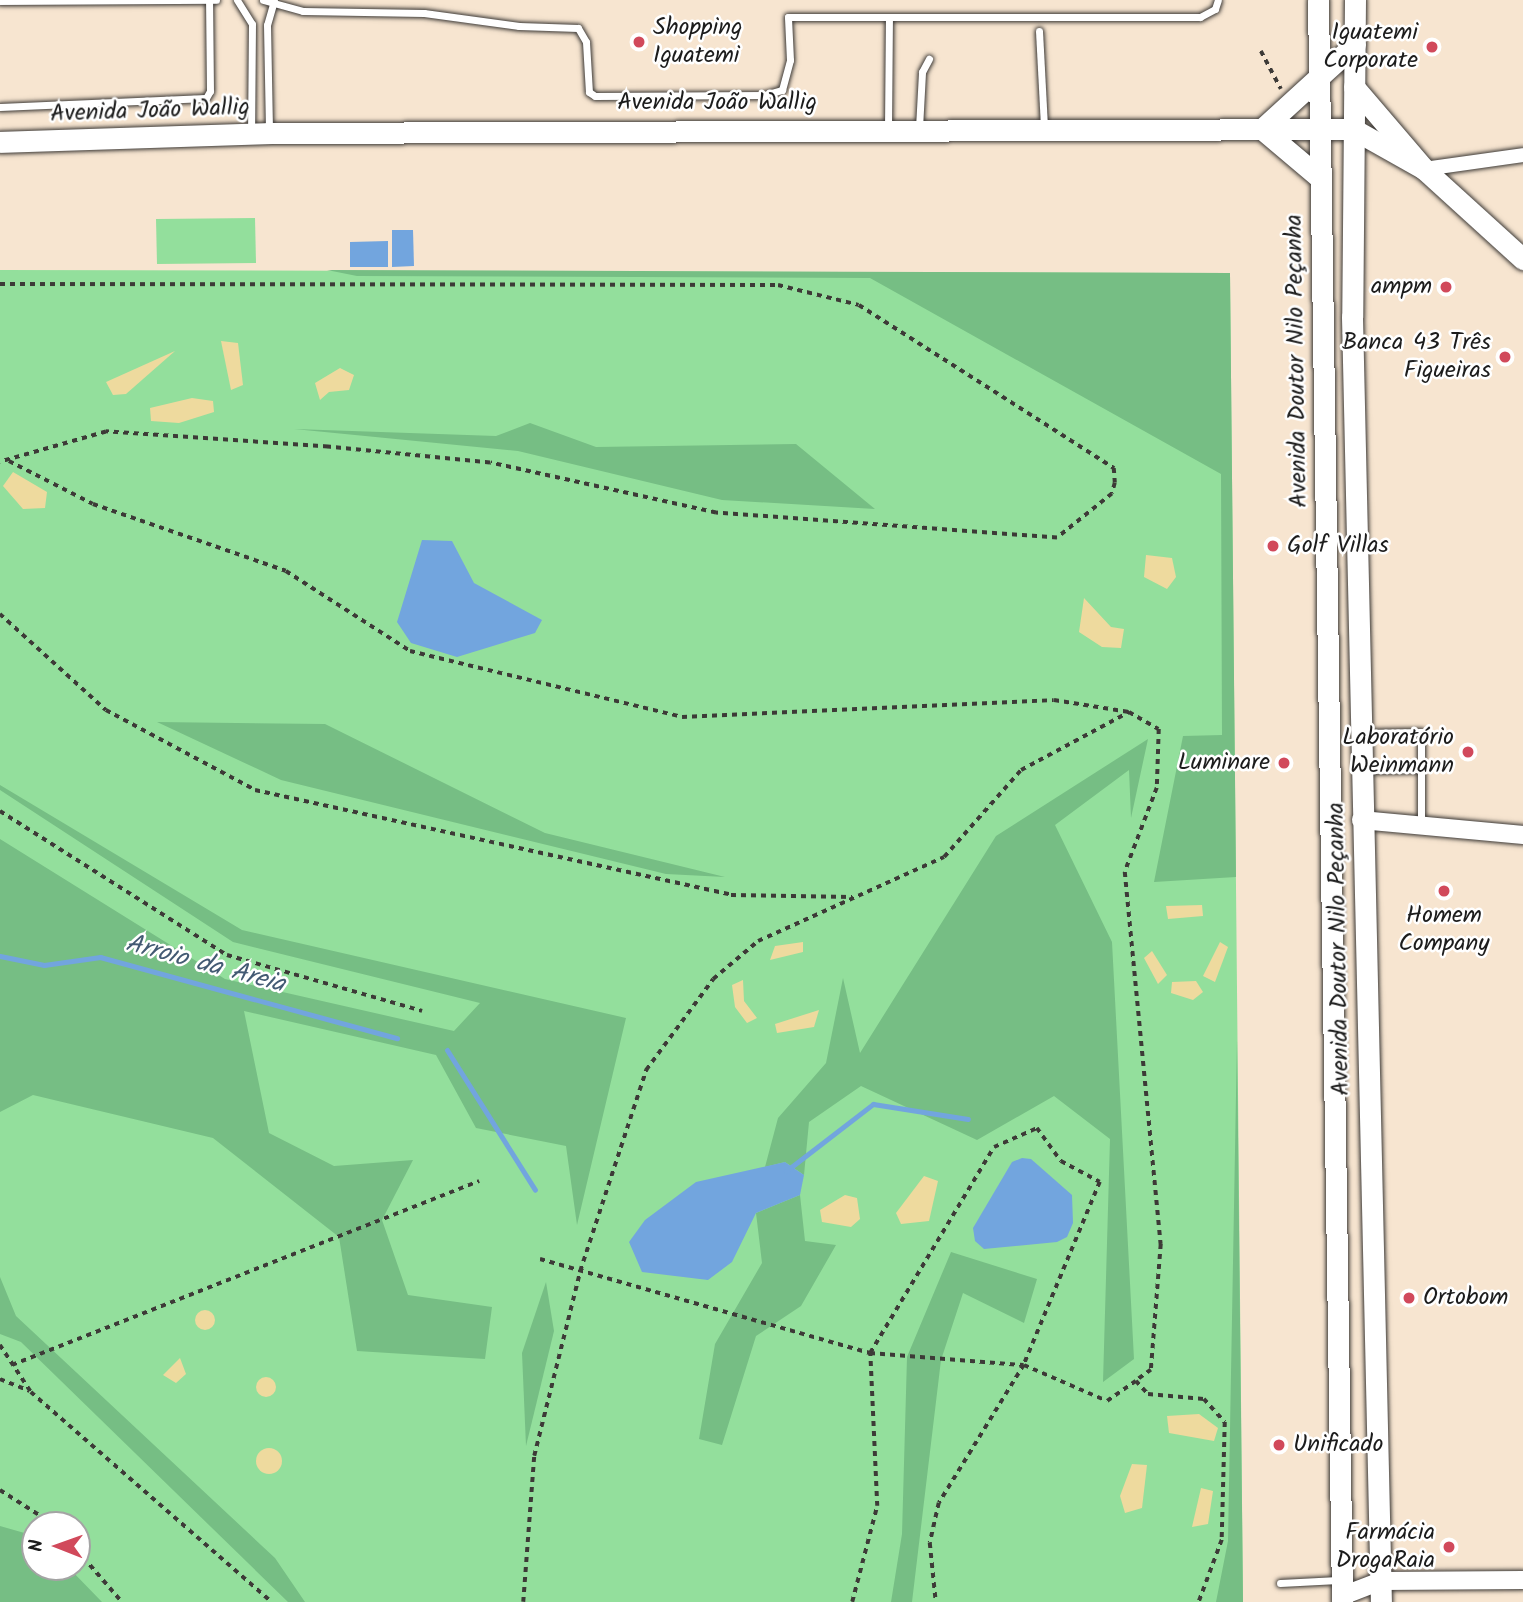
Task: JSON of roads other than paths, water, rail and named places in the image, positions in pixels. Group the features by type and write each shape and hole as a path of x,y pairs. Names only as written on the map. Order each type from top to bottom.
{"main road":[{"name":"Avenida Doutor Nilo Peçanha","path":"1318,0 1342,1592"},
{"name":"Avenida Doutor Nilo Peçanha","path":"1355,0 1353,156 1360,770 1381,1592"},
{"path":"1320,178 1262,129 1290,106 1354,44"},
{"name":"Avenida João Wallig","path":"1354,87 1424,169 1523,259"},
{"name":"Avenida João Wallig","path":"0,142 260,134 888,128 1353,129 1424,169"},
{"path":"1353,156 1399,155"},
{"path":"1328,772 1341,799 1361,820"}],"street":[{"path":"1424,169 1523,155"},
{"path":"1361,820 1523,835"},
{"path":"1342,1592 1381,1592 1523,1580"}],"lane":[{"path":"0,107 206,98 210,91 209,0"},
{"path":"0,1 216,0"},
{"path":"237,0 252,24 260,134"},
{"path":"262,0 274,1 303,11 424,13 519,26 578,28 586,42 589,92 595,96 777,92 785,87 788,75 788,17 1200,17 1215,9 1218,0"},
{"path":"260,134 267,25 274,1"},
{"path":"888,128 889,17"},
{"path":"1039,31 1044,129"},
{"path":"919,128 922,72 929,59"},
{"path":"1360,733 1421,732 1421,825"},
{"path":"1360,770 1421,769"},
{"path":"1280,1583 1342,1592"}],"water":[{"path":"392,230 413,230 414,266 392,267"},
{"path":"388,241 388,267 350,267 350,242"},
{"path":"422,540 452,541 474,583 542,620 535,633 457,657 411,643 397,622"},
{"path":"1022,1158 1031,1159 1072,1195 1073,1223 1067,1237 1057,1242 984,1249 975,1241 973,1228 1012,1162"},
{"path":"785,1162 804,1175 800,1195 756,1213 732,1262 708,1280 642,1272 629,1242 645,1220 696,1182"}],"waterway":[{"name":"Arroio da Areia","path":"0,956 44,965 100,957 397,1038"},
{"name":"Arroio da Areia","path":"447,1050 535,1190"},
{"name":"Arroio da Areia","path":"786,1171 873,1104 968,1119"}],"place":[{"name":"Shopping Iguatemi","path":"639,42"},
{"name":"Iguatemi Corporate","path":"1432,47"},
{"name":"ampm","path":"1446,287"},
{"name":"Banca 43 Três Figueiras","path":"1505,357"},
{"name":"Golf Villas","path":"1273,546"},
{"name":"Laboratório Weinmann","path":"1468,752"},
{"name":"Luminare","path":"1284,763"},
{"name":"Homem Company","path":"1444,891"},
{"name":"Ortobom","path":"1409,1298"},
{"name":"Unificado","path":"1279,1445"},
{"name":"Farmácia DrogaRaia","path":"1449,1547"}]}
